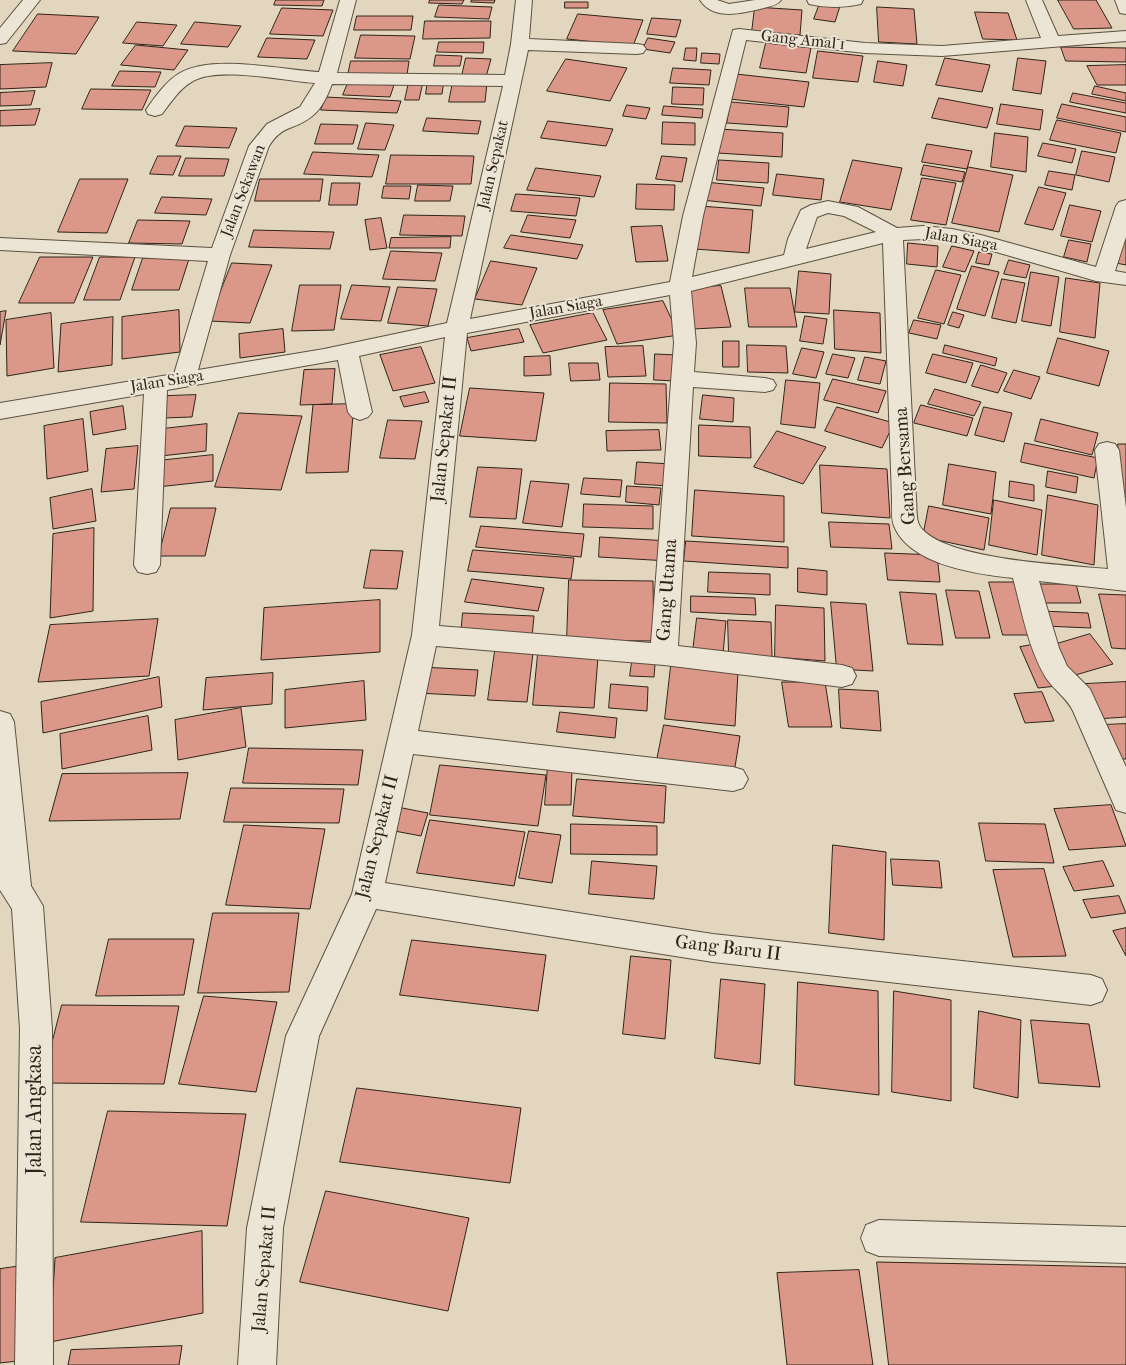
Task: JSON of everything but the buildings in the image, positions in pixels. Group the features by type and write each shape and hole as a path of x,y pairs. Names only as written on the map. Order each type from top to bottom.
{"street":[{"path":"0,39 32,0"},
{"name":"Jalan Sekawan","path":"184,380 220,255 259,146 268,132 275,126 306,112 313,102 325,78 348,0"},
{"name":"Jalan Sepakat","path":"457,328 514,81 524,0"},
{"path":"708,0 711,5 720,9 741,8 773,0"},
{"path":"815,0 837,2 855,0"},
{"path":"1034,0 1052,42"},
{"path":"1123,0 1126,9"},
{"path":"739,34 741,8"},
{"name":"Gang Amal 1","path":"680,287 693,216 739,34 898,50 942,51 1126,36"},
{"path":"520,44 637,49"},
{"path":"154,110 182,80 190,74 203,71 222,70 325,78 514,81"},
{"path":"1104,276 1126,206"},
{"path":"793,259 798,239 808,214 822,207 834,207 864,218 893,234"},
{"name":"Jalan Siaga","path":"0,411 348,351 457,328 680,287 893,234 914,232 955,235 991,243 1104,276 1126,279"},
{"name":"Gang Bersama","path":"893,234 906,526 914,538 946,555 992,566 1124,581"},
{"path":"0,244 220,255"},
{"name":"Gang Utama","path":"425,635 664,654 686,343 680,287"},
{"name":"Jalan Sepakat II","path":"257,1365 265,1228 303,1036 367,894 425,635 457,328"},
{"path":"348,351 360,412"},
{"path":"683,378 765,384"},
{"path":"147,565 156,383"},
{"path":"1107,450 1124,581"},
{"path":"1023,570 1046,648 1056,672 1080,697 1126,801"},
{"path":"664,654 842,676"},
{"path":"0,722 8,876"},
{"path":"401,741 733,779"},
{"name":"Jalan Angkasa","path":"8,876 28,906 36,1029 34,1365"},
{"name":"Gang Baru II","path":"367,894 713,948 1091,990"},
{"path":"880,1238 1126,1246"}]}
